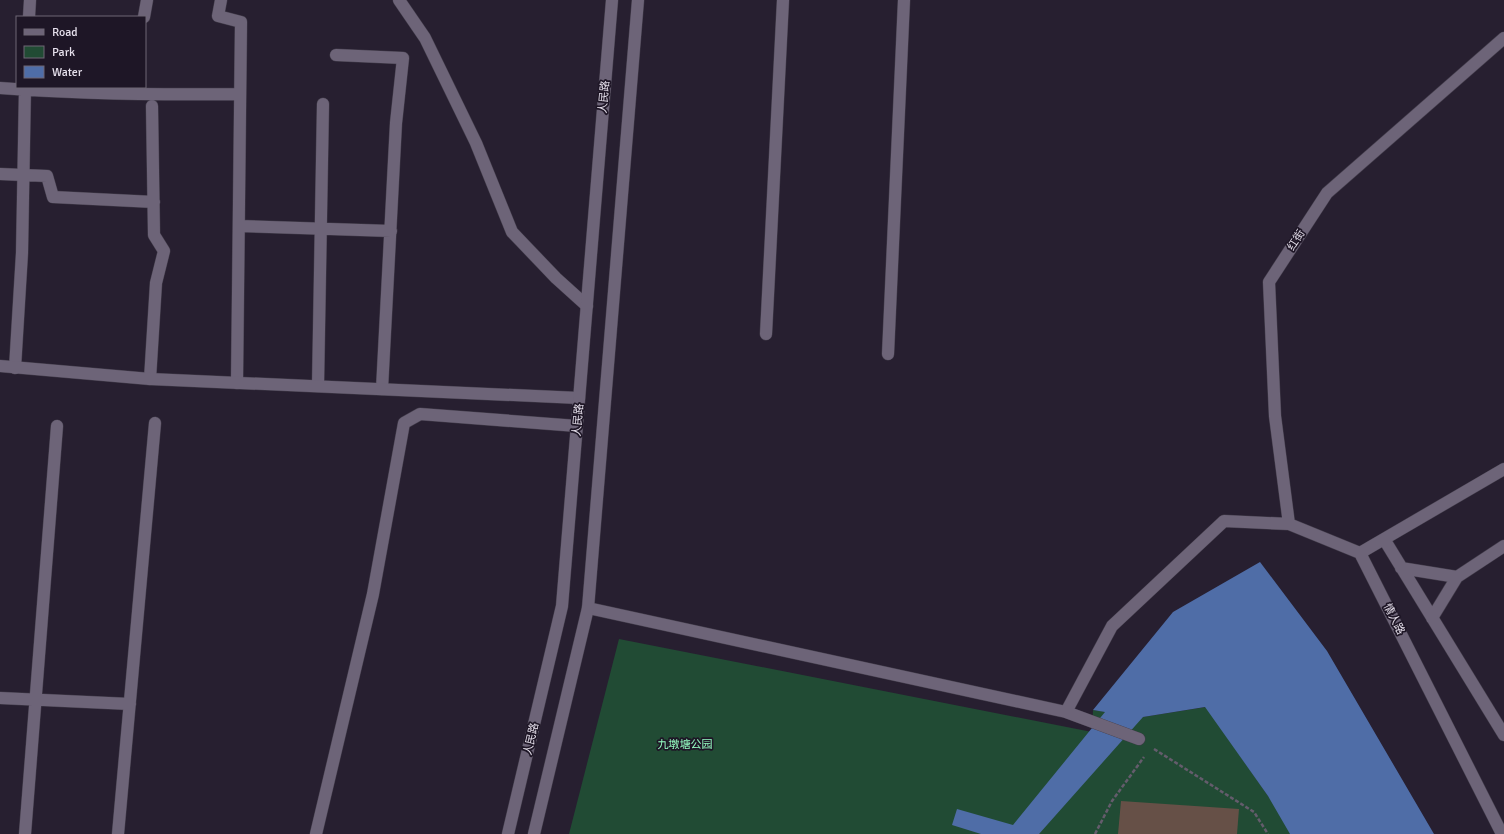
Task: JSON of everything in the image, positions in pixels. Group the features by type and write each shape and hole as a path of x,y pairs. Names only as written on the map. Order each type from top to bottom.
{"street":[{"path":"29,16 30,0"},
{"path":"144,16 147,0"},
{"path":"221,0 218,16 241,22 238,383"},
{"path":"398,0 425,38 432,52 476,143 512,232 556,278 587,306"},
{"name":"人民路","path":"508,834 562,606 612,0"},
{"path":"534,834 588,608 638,0"},
{"path":"766,334 783,0"},
{"path":"888,354 904,0"},
{"name":"红街","path":"1289,524 1275,416 1269,282 1327,193 1504,38"},
{"path":"336,55 404,58 396,123 382,389"},
{"path":"0,88 133,90 240,94"},
{"path":"15,368 22,253 25,88"},
{"path":"318,386 323,104"},
{"path":"150,379 156,283 164,251 154,235 152,106"},
{"path":"0,174 47,176 52,197 154,202"},
{"path":"239,226 391,231"},
{"path":"0,366 150,379 579,398"},
{"path":"316,834 373,594 404,423 420,414 577,426"},
{"path":"118,834 155,423"},
{"path":"26,834 57,426"},
{"path":"1066,712 1112,626 1224,520 1289,524 1360,553 1504,468"},
{"path":"1384,540 1504,735"},
{"path":"1432,618 1457,577 1504,546"},
{"name":"情人路","path":"1360,553 1502,834"},
{"path":"1401,568 1457,577"},
{"path":"588,608 1066,712 1139,739"},
{"path":"0,698 130,704"}],"path":[{"path":"1139,739 1254,812 1268,834"},
{"path":"1095,834 1112,801 1151,747"}],"green space":[{"name":"九墩塘公园","path":"619,639 1092,732 1093,710 1143,717 1206,707 1285,820 1293,834 569,834"}],"water":[{"path":"1260,562 1327,651 1434,834 1290,834 1268,796 1205,707 1143,717 1039,834 981,834 952,825 957,809 1013,825 1105,712 1093,710 1173,612"}],"building":[{"path":"1121,801 1239,809 1237,834 1118,834"}]}
